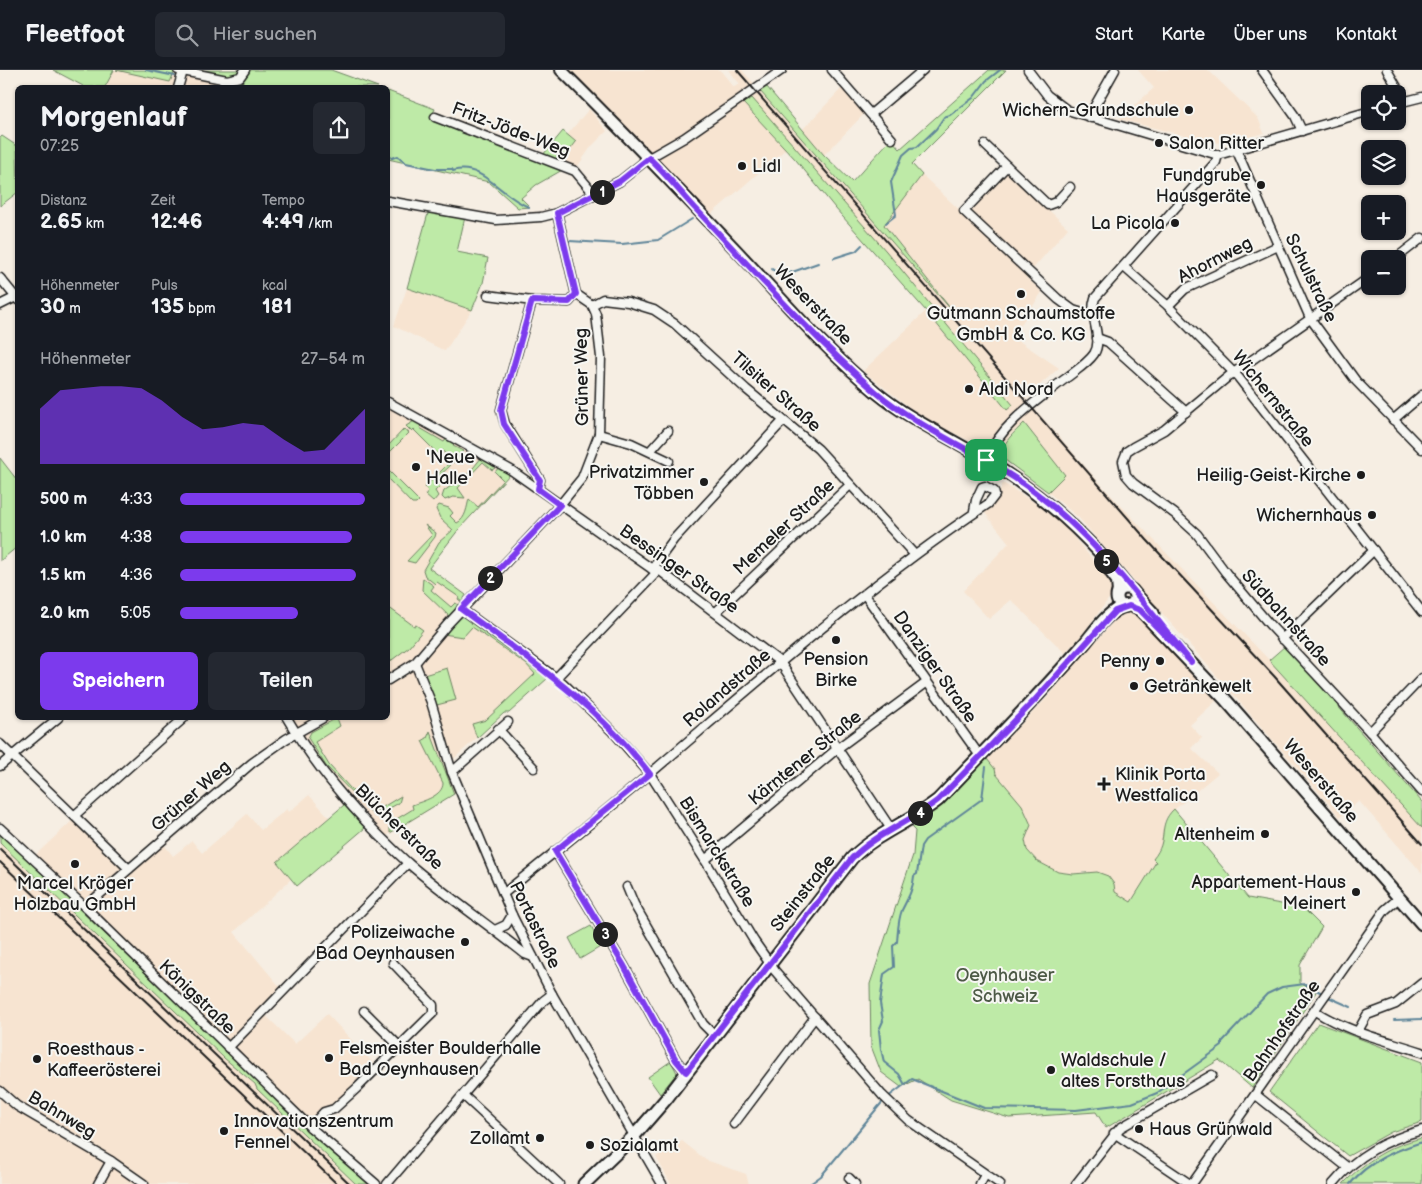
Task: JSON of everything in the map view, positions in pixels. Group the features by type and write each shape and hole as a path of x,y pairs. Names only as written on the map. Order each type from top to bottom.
{"main road":[{"path":"1122,589 1132,592 1135,600 1127,606 1119,602 1118,595 1122,589"},
{"name":"Weserstraße","path":"1132,592 1191,662 1422,924"},
{"name":"Steinstraße","path":"1097,628 1118,595"},
{"name":"Weserstraße","path":"1127,606 1140,610 1191,662"},
{"name":"Steinstraße","path":"584,1184 634,1136 715,1036 852,858 873,839 921,812 938,800 1034,701 1097,628 1115,611 1127,606"}],"street":[{"path":"178,85 180,71 227,80 240,77 245,70"},
{"name":"Weserstraße","path":"561,70 649,158 798,317 876,392 916,421 986,460 1041,497 1072,526 1132,592"},
{"path":"390,201 496,220 541,217 557,213 620,181 649,158 684,138 782,70"},
{"path":"832,70 892,139"},
{"path":"871,114 923,70"},
{"path":"1028,70 1058,104 1091,118 1218,155 1361,114"},
{"path":"1091,118 1093,110 1115,70"},
{"path":"1262,70 1295,116 1302,131"},
{"path":"1387,70 1394,85"},
{"path":"1406,101 1422,97"},
{"name":"Fritz-Jöde-Weg","path":"435,117 575,171 595,195"},
{"path":"985,145 1048,205 1056,202 1070,187"},
{"name":"Schulstraße","path":"1236,149 1310,318 1356,382 1422,449"},
{"path":"986,460 996,442 1016,418 1089,360 1095,353 1098,338 1091,308 1095,298 1216,162 1218,155"},
{"path":"1007,166 964,211 1058,299 1073,310 1092,316"},
{"path":"488,295 532,301 569,302 576,294 557,213"},
{"path":"1406,250 1422,238"},
{"name":"Ahornweg","path":"1168,306 1185,289 1278,246"},
{"name":"Wichernstraße","path":"1124,267 1168,306 1234,372 1422,612"},
{"path":"0,278 15,296"},
{"path":"1098,338 1108,342 1186,412 1234,372 1361,283"},
{"name":"Grüner Weg","path":"390,679 416,663 461,609 560,505 582,478 599,434 601,357 596,314 592,305 576,294"},
{"name":"Tilsiter Straße","path":"592,305 603,298 640,304 654,310 675,324 783,421 818,449 914,554"},
{"path":"0,305 15,299"},
{"path":"532,301 501,410 504,424 540,480 538,489"},
{"path":"1393,420 1422,395"},
{"name":"Bessinger Straße","path":"390,403 510,470 716,612 780,662 891,828"},
{"name":"Südbahnstraße","path":"1186,412 1164,430 1127,451 1123,461 1124,469 1133,483 1176,514 1197,534 1226,573 1282,639 1370,732 1422,792"},
{"path":"556,678 656,570 674,539 783,421"},
{"path":"650,451 668,431"},
{"path":"599,434 650,451 669,461"},
{"name":"Memeler Straße","path":"716,612 850,484"},
{"name":"Rolandstraße","path":"503,894 650,774 780,662 914,554 960,524 974,511"},
{"name":"Weserstraße","path":"1072,526 1117,581 1118,595"},
{"path":"1282,639 1374,550"},
{"name":"Danziger Straße","path":"865,595 926,683 980,756"},
{"name":"Bismarckstraße","path":"461,609 556,678 588,706 650,774 770,965 882,1094 908,1120 1000,1184"},
{"name":"Portastraße","path":"416,663 439,727 452,772 512,915 552,994 662,1184"},
{"path":"1370,732 1422,678"},
{"name":"Kärntener Straße","path":"705,860 838,748 926,683"},
{"path":"0,766 56,720"},
{"path":"76,815 182,720"},
{"name":"Blücherstraße","path":"288,720 310,755 334,784 408,863 525,954 533,957"},
{"name":"Grüner Weg","path":"85,907 252,763 296,733 319,720"},
{"path":"452,772 508,722"},
{"path":"498,729 534,768"},
{"path":"0,744 76,815 129,869"},
{"name":"Königstraße","path":"0,828 85,907 310,1127 376,1184"},
{"path":"555,851 623,964 676,1060 686,1072"},
{"path":"228,1048 408,863"},
{"path":"627,887 634,904 703,1024 715,1036"},
{"name":"Bahnhofstraße","path":"1191,1184 1256,1095 1385,910 1399,898"},
{"path":"495,930 506,925 512,915"},
{"path":"310,1127 324,1112 334,1109 433,1013 434,1005 393,963"},
{"path":"1358,1032 1367,1015 1396,1004 1422,983"},
{"path":"387,1184 543,1002 552,994"},
{"path":"364,1011 399,1046"},
{"path":"1315,1011 1358,1032 1422,1052"},
{"path":"734,1124 815,1017"},
{"path":"1076,1184 1114,1133 1212,1076"},
{"name":"Bahnweg","path":"0,1091 17,1106 144,1184"},
{"path":"1256,1095 1347,1168"},
{"path":"464,1096 559,1184"},
{"path":"1333,1184 1347,1168 1376,1148 1422,1130"},
{"path":"1114,1133 1191,1184"},
{"path":"98,1184 111,1162"},
{"path":"980,1184 986,1175"},
{"path":"850,1178 856,1184"}],"shaded area":[{"path":"114,70 175,71 228,81 227,85 106,85"},
{"path":"570,70 720,70 734,87 740,84 728,70 742,70 939,295 884,225 922,175 965,215 1008,172 1068,228 1026,277 1042,292 1013,337 1059,368 1025,398 1105,489 1269,660 1422,828 1422,873 1359,801 1340,817 1079,518 1048,492 1065,475 1024,423 1009,437 1001,457 922,417 863,371 926,311 1007,409 752,98 744,103 786,149 709,216 568,72"},
{"name":"Wichern-Grundschule","path":"1138,70 1208,70 1258,118 1264,133 1234,141 1213,143 1119,119 1154,88"},
{"path":"842,88 865,113 824,155 802,130"},
{"path":"589,109 607,131 591,147 573,173 557,167 576,142 567,135"},
{"path":"407,288 472,310 445,351 394,326"},
{"path":"390,406 511,473 459,529 429,568 466,595 457,609 548,678 509,713 504,713 448,764 459,791 385,837 335,783 290,720 390,720"},
{"path":"1003,483 1040,506 1064,526 1111,581 1113,593 1082,635 1065,653 1011,600 989,619 963,591 1009,543 985,513 994,504"},
{"name":"Klinik Porta Westfalica","path":"1124,612 1135,612 1139,615 1217,700 1190,725 1202,738 1191,748 1218,773 1168,815 1164,822 1163,842 1153,859 1156,862 1131,902 1115,892 1114,884 1108,876 1086,872 1073,874 1058,872 1037,861 1027,850 1025,840 1031,825 1022,805 996,774 987,759 1047,698 1119,615"},
{"path":"309,795 329,817 278,862 291,879 234,932 280,987 259,1009 295,1044 327,1014 376,1066 333,1108 307,1128 29,861 74,819 126,869 161,841 173,856 192,841 202,853 247,814 261,830 287,809 289,812"},
{"path":"0,843 224,1058 255,1084 265,1097 356,1184 0,1184"},
{"path":"682,1141 706,1160 746,1174 749,1184 671,1184 656,1157"}],"green space":[{"path":"53,70 114,70 106,85 81,85"},
{"path":"116,70 331,70 372,85 227,85 228,81 175,71 170,82"},
{"path":"989,70 1006,70 912,164 922,175 884,225 954,313 760,91 767,87 824,155 852,182 891,139 900,149"},
{"path":"390,92 435,109 433,113 542,156 563,131 576,142 557,167 564,169 536,185 521,198 530,207 518,208 489,182 390,159"},
{"path":"752,98 886,251 1013,405 1007,410 926,311 835,208 796,160 743,103"},
{"path":"2,136 15,145 15,194 0,206 0,138"},
{"path":"429,210 465,217 457,252 488,258 483,283 472,310 407,288"},
{"path":"416,420 422,424 420,428 444,442 447,438 455,442 453,446 463,451 453,463 442,450 438,454 413,429 411,431 406,426"},
{"path":"1024,423 1065,475 1048,492 1001,457 1006,442"},
{"path":"404,429 409,433 390,452 390,444"},
{"path":"482,457 495,468 492,470 483,462 458,488 465,498 453,497 445,500 442,497 444,491 469,473"},
{"path":"0,458 15,477 15,549 0,561"},
{"path":"448,464 450,466 437,478 440,486 435,491 438,496 433,502 425,495 428,491 425,487"},
{"path":"499,467 511,473 459,529 429,568 466,595 462,602 458,599 459,597 437,582 435,584 425,576 423,570 439,542 453,530 440,518 436,509 439,505 449,508 453,513 450,516 457,523 460,521 466,512 469,499 478,507 503,480 495,472"},
{"path":"390,472 419,501 416,504 412,504 390,481"},
{"path":"425,525 436,533 435,537 415,563 407,561 432,535"},
{"path":"423,578 434,586 431,590 451,607 455,603 459,605 459,610 451,618 422,590"},
{"path":"390,608 414,626 416,625 423,630 409,647 390,661"},
{"path":"462,612 548,678 509,713 504,713 477,738 472,724 486,720 535,674 526,664 472,627 463,637 443,634"},
{"path":"1285,646 1422,802 1422,828 1269,660"},
{"path":"447,668 456,700 433,706 424,675"},
{"path":"333,720 338,720 340,726 315,742 329,765 373,813 401,796 399,803 375,816 326,766 308,738 311,732"},
{"path":"430,731 454,794 390,833 390,823 413,809 412,805 436,795 442,788 443,783 422,741 427,738"},
{"name":"Oeynhauser Schweiz","path":"987,759 995,769 996,774 1022,805 1031,825 1025,840 1027,850 1037,861 1058,872 1073,874 1097,872 1108,876 1114,884 1115,892 1131,902 1156,862 1153,859 1161,845 1166,821 1174,809 1248,898 1303,908 1322,927 1300,965 1300,983 1316,992 1252,1088 1219,1060 1106,1128 1096,1112 1009,1118 951,1100 918,1079 901,1087 881,1072 871,1046 870,984 913,855 915,831 912,828 950,798"},
{"path":"344,805 365,828 297,886 277,862"},
{"path":"0,833 307,1128 368,1184 356,1184 257,1089 255,1084 224,1058 0,843"},
{"path":"591,926 602,946 580,959 569,938"},
{"path":"1318,1023 1422,1062 1422,1122 1391,1132 1348,1156 1269,1092"},
{"path":"671,1061 677,1073 660,1094 648,1077"},
{"path":"1422,1138 1422,1184 1343,1184 1360,1168 1379,1155 1400,1145"}],"waterway":[{"path":"146,70 175,76"},
{"path":"886,223 896,215 891,182 903,155 911,148 917,147 936,129 944,117 950,115 973,98 986,81 1000,70"},
{"path":"390,156 392,158 398,156 406,163 435,169 474,172 529,207"},
{"path":"569,241 622,244 658,240 692,219"},
{"path":"834,258 856,251 862,245"},
{"path":"772,269 781,276 818,263"},
{"path":"904,1083 899,1074 884,1062 881,1049 879,1030 883,1021 880,1003 884,974 894,967 893,946 897,942 901,914 911,890 914,876 917,874 921,846 925,840 982,799 986,767"},
{"path":"888,1097 912,1079 984,1108 1076,1110 1132,1103 1157,1093 1222,1046 1222,1042 1267,994 1282,987 1305,984 1322,993"},
{"path":"1326,996 1351,1007"},
{"path":"1394,1020 1422,1019"},
{"path":"810,1184 821,1176 884,1100"},
{"path":"1350,1184 1374,1163 1402,1149 1422,1142"}],"railway":[{"path":"737,70 1147,540 1274,676 1422,844"},
{"path":"0,849 350,1184"},
{"path":"0,862 337,1184"}],"place":[{"name":"Wichern-Grundschule","path":"1189,110"},
{"name":"Salon Ritter","path":"1159,143"},
{"name":"Lidl","path":"742,166"},
{"name":"Fundgrube Hausgeräte","path":"1261,185"},
{"name":"La Picola","path":"1175,223"},
{"name":"Gutmann Schaumstoffe GmbH & Co. KG","path":"1021,294"},
{"name":"Aldi Nord","path":"969,389"},
{"name":"'Neue Halle'","path":"416,467"},
{"name":"Heilig-Geist-Kirche","path":"1361,475"},
{"name":"Privatzimmer Többen","path":"704,482"},
{"name":"Wichernhaus","path":"1372,515"},
{"name":"Pension Birke","path":"836,640"},
{"name":"Penny","path":"1160,661"},
{"name":"Getränkewelt","path":"1134,686"},
{"name":"Klinik Porta Westfalica","path":"1104,784"},
{"name":"Altenheim","path":"1265,834"},
{"name":"Marcel Kröger Holzbau GmbH","path":"75,864"},
{"name":"Appartement-Haus Meinert","path":"1356,892"},
{"name":"Polizeiwache Bad Oeynhausen","path":"465,942"},
{"name":"Felsmeister Boulderhalle Bad Oeynhausen","path":"329,1058"},
{"name":"Roesthaus - Kaffeerösterei","path":"37,1059"},
{"name":"Waldschule / altes Forsthaus","path":"1051,1070"},
{"name":"Haus Grünwald","path":"1139,1129"},
{"name":"Innovationszentrum Fennel","path":"224,1131"},
{"name":"Zollamt","path":"540,1138"},
{"name":"Sozialamt","path":"590,1145"}],"route":[{"path":"649,158 798,317 876,392 916,421 986,460 1041,497 1064,518 1134,592 1191,662 1140,610 1129,606 1120,607 1115,611 1097,628 1034,701 938,800 906,821 873,839 852,858 686,1072 676,1060 623,964 555,851 650,774 588,706 562,683 461,609 560,505 538,489 540,480 504,424 501,410 532,301 569,302 576,294 562,242 557,213 620,181 649,158"}]}
